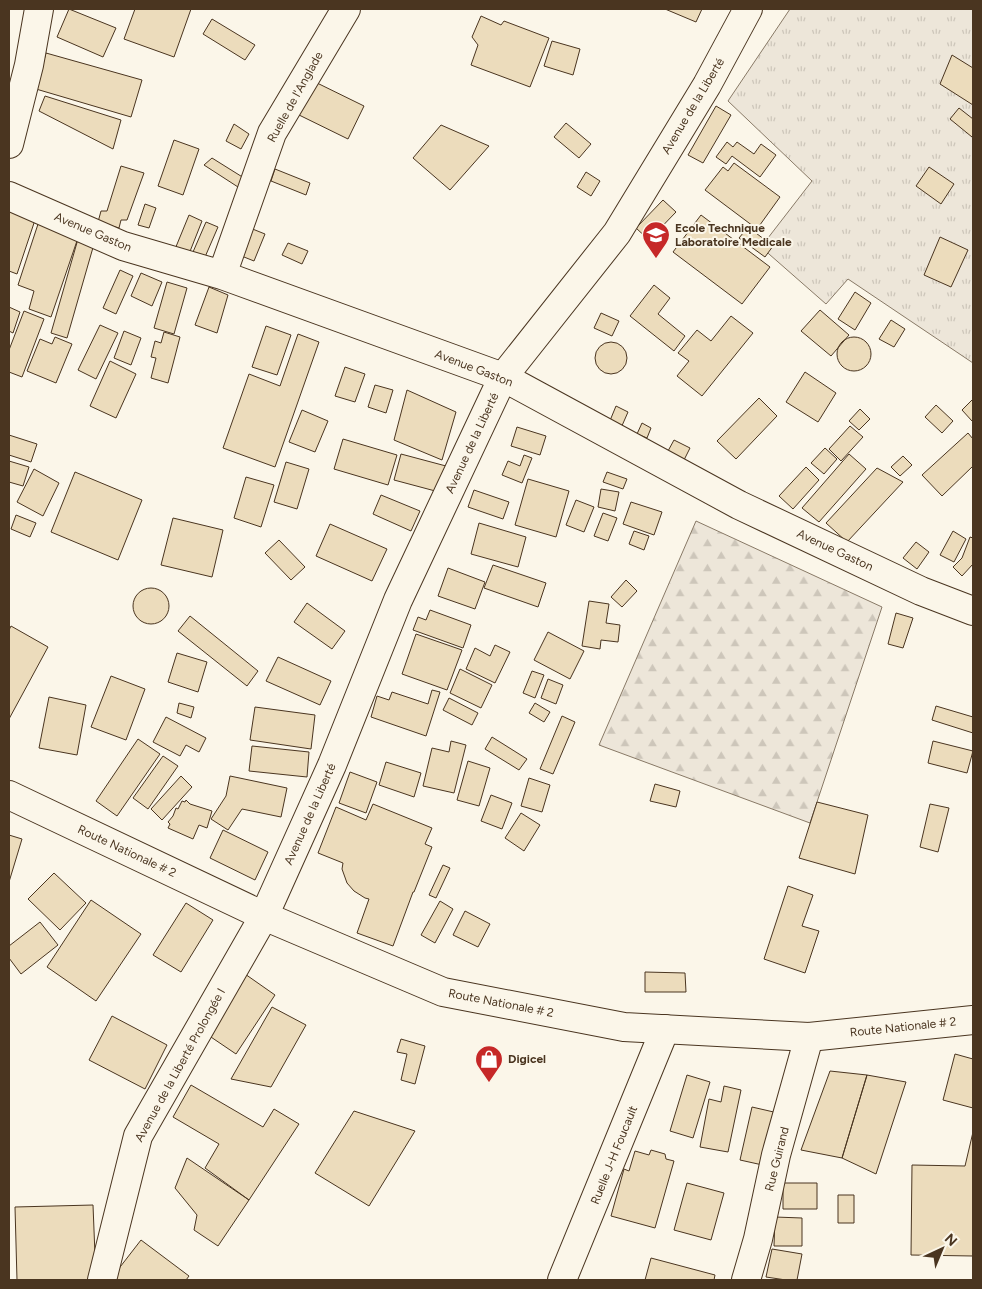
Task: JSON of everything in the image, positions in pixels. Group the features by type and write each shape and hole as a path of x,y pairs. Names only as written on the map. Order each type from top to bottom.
{"street":[{"path":"9,144 29,65 39,9"},
{"name":"Ruelle de l'Anglade","path":"222,275 272,133 346,9"},
{"name":"Avenue de la Liberté","path":"264,916 332,765 398,600 503,377 617,232 707,85 748,9"},
{"name":"Avenue Gaston","path":"9,196 123,246 222,275 503,377 739,505 921,591 973,611"},
{"name":"Route Nationale # 2","path":"9,796 264,916 443,992 624,1027 665,1030 809,1037 973,1020"},
{"name":"Avenue de la Liberté Prolongée I","path":"102,1280 138,1136 264,916"},
{"name":"Ruelle J-H Foucault","path":"562,1280 665,1030"},
{"name":"Rue Guirand","path":"746,1280 758,1240 776,1155 809,1037"}],"green space":[{"path":"790,9 973,9 973,363 848,279 826,304 761,247 812,181 728,101"},
{"path":"696,521 882,607 810,823 599,745"}],"building":[{"path":"69,9 116,28 103,57 57,37"},
{"path":"135,9 191,9 174,57 124,39"},
{"path":"665,9 702,9 696,22"},
{"path":"481,16 501,25 504,21 549,38 530,87 471,65 478,45 472,37"},
{"path":"212,19 255,45 245,60 203,34"},
{"path":"552,41 580,49 573,75 544,66"},
{"path":"46,53 142,80 131,117 36,89"},
{"path":"952,55 973,68 973,105 940,84"},
{"path":"313,81 364,106 348,139 297,114"},
{"path":"45,96 121,120 113,149 39,111"},
{"path":"716,106 731,115 703,163 688,155"},
{"path":"959,108 973,119 972,137 950,119"},
{"path":"566,123 591,144 579,158 554,137"},
{"path":"234,124 249,134 241,149 226,141"},
{"path":"441,125 489,146 450,190 413,158"},
{"path":"174,140 199,149 183,195 158,186"},
{"path":"727,142 733,147 737,142 754,154 761,144 776,155 760,177 732,156 726,164 716,157"},
{"path":"212,158 244,178 238,187 204,165"},
{"path":"734,163 780,197 757,229 705,190 723,167 728,171"},
{"path":"121,166 144,173 127,220 121,220 119,228 98,222 101,211 107,211"},
{"path":"929,167 954,184 941,204 916,186"},
{"path":"275,169 310,183 306,195 271,181"},
{"path":"586,172 600,181 591,196 577,187"},
{"path":"663,200 676,212 649,240 636,228"},
{"path":"145,204 156,208 149,228 138,225"},
{"path":"9,205 37,214 17,274 9,271"},
{"path":"189,215 202,221 187,259 173,254"},
{"path":"701,215 770,267 742,304 673,252"},
{"path":"40,218 80,232 51,317 29,309 34,291 18,285"},
{"path":"206,222 218,227 205,257 193,252"},
{"path":"245,226 265,234 254,261 234,253"},
{"path":"748,227 773,246 765,257 739,238"},
{"path":"940,237 968,250 951,287 924,275"},
{"path":"78,239 94,244 67,338 51,333"},
{"path":"288,243 308,251 302,264 282,255"},
{"path":"120,270 133,276 116,314 103,308"},
{"path":"141,273 162,282 152,306 131,296"},
{"path":"167,282 187,288 174,334 154,328"},
{"path":"654,285 670,298 658,314 685,336 674,351 630,316"},
{"path":"209,287 228,295 217,333 195,325"},
{"path":"855,292 871,303 855,330 838,319"},
{"path":"9,307 20,312 13,333 9,331"},
{"path":"820,310 849,335 831,356 801,331"},
{"path":"24,311 44,319 22,377 9,372 9,350"},
{"path":"601,313 619,321 612,336 594,328"},
{"path":"731,316 753,333 702,396 677,376 689,361 678,353 697,330 711,341"},
{"path":"891,320 905,329 894,347 879,339"},
{"path":"100,325 118,333 96,379 78,370"},
{"path":"266,326 291,335 277,375 252,367"},
{"path":"124,331 141,338 131,365 114,358"},
{"path":"164,332 180,337 168,383 151,378 156,358 151,357 155,341 161,343"},
{"path":"298,334 319,342 275,467 223,448 249,374 280,386"},
{"path":"55,337 72,344 56,383 27,371 40,339 52,344"},
{"path":"854,337 866,342 871,354 866,366 854,371 842,366 837,354 842,342"},
{"path":"611,342 617,343 622,347 626,352 626,364 622,369 617,373 611,374 605,373 600,369 596,364 595,358 596,352 600,347 605,343"},
{"path":"110,361 136,374 116,418 90,406"},
{"path":"345,367 365,374 355,402 335,396"},
{"path":"805,372 836,393 818,422 786,402"},
{"path":"375,385 393,390 386,413 368,407"},
{"path":"407,390 456,412 442,460 394,440"},
{"path":"759,398 777,416 736,459 717,441"},
{"path":"973,399 973,420 972,421 962,410"},
{"path":"936,405 953,421 942,433 925,417"},
{"path":"616,406 628,412 621,428 609,423"},
{"path":"860,409 870,419 859,430 849,421"},
{"path":"302,410 328,421 315,452 289,442"},
{"path":"642,423 651,428 647,438 637,434"},
{"path":"850,426 863,437 841,461 829,449"},
{"path":"517,427 546,436 540,455 511,446"},
{"path":"968,433 973,439 973,466 942,496 922,475"},
{"path":"9,435 37,444 31,462 9,455"},
{"path":"343,439 397,455 388,485 334,469"},
{"path":"674,440 690,448 684,460 668,451"},
{"path":"825,448 837,459 824,474 811,463"},
{"path":"401,454 446,466 439,492 394,480"},
{"path":"849,454 866,469 819,522 802,508"},
{"path":"524,455 532,458 522,483 502,475 508,461 520,466"},
{"path":"903,456 912,465 900,476 891,467"},
{"path":"9,461 29,467 23,486 9,482"},
{"path":"286,462 309,469 297,509 274,502"},
{"path":"806,467 819,480 793,509 779,496"},
{"path":"877,468 903,482 847,542 826,523"},
{"path":"34,469 59,483 43,516 17,502"},
{"path":"75,472 142,500 118,560 51,532"},
{"path":"607,472 627,479 623,489 603,482"},
{"path":"246,477 274,485 261,527 234,518"},
{"path":"528,479 569,491 556,537 515,525"},
{"path":"601,489 619,492 615,511 598,507"},
{"path":"474,490 509,502 503,519 468,507"},
{"path":"381,495 420,511 411,531 373,514"},
{"path":"576,500 594,507 584,532 566,525"},
{"path":"631,502 662,512 654,535 623,524"},
{"path":"603,513 617,518 608,541 594,536"},
{"path":"16,515 36,523 30,537 11,529"},
{"path":"173,518 223,530 212,577 161,565"},
{"path":"479,523 526,537 518,567 471,554"},
{"path":"330,524 387,549 372,581 316,556"},
{"path":"634,531 649,536 644,550 629,544"},
{"path":"953,531 966,539 954,562 940,555"},
{"path":"970,537 973,538 973,564 962,576 953,567 962,558"},
{"path":"279,540 305,567 291,580 265,553"},
{"path":"916,542 929,552 917,569 903,558"},
{"path":"493,565 546,583 538,607 484,588"},
{"path":"448,568 485,582 475,609 438,596"},
{"path":"626,580 637,591 622,607 611,597"},
{"path":"151,588 163,594 169,606 163,618 151,624 139,618 133,606 139,594"},
{"path":"589,601 609,604 606,623 620,625 618,642 601,640 600,649 582,646"},
{"path":"307,603 345,631 332,649 294,622"},
{"path":"430,610 471,625 463,648 413,630 418,617 426,620"},
{"path":"896,613 913,618 903,648 888,644"},
{"path":"190,616 258,671 247,686 178,631"},
{"path":"11,626 48,647 9,719 9,630"},
{"path":"548,632 584,651 570,679 534,660"},
{"path":"416,634 462,650 447,690 402,674"},
{"path":"495,645 510,652 495,683 466,669 475,648 490,656"},
{"path":"177,653 207,662 198,692 168,682"},
{"path":"278,657 331,681 320,705 266,681"},
{"path":"460,669 492,685 481,708 450,693"},
{"path":"532,671 544,675 535,698 523,693"},
{"path":"111,676 145,689 126,740 91,727"},
{"path":"548,679 563,685 556,704 541,698"},
{"path":"432,690 440,692 426,736 371,717 377,696 389,700 392,692 428,704"},
{"path":"49,697 86,705 77,755 39,748"},
{"path":"449,698 478,713 472,725 443,710"},
{"path":"179,703 194,707 191,718 177,713"},
{"path":"535,703 550,712 544,722 529,713"},
{"path":"936,706 973,717 973,733 932,720"},
{"path":"255,707 315,715 311,749 250,740"},
{"path":"562,716 575,722 553,774 540,769"},
{"path":"166,717 206,738 199,752 186,745 180,756 153,742"},
{"path":"492,737 527,759 519,770 485,749"},
{"path":"138,739 160,754 117,816 96,801"},
{"path":"451,741 466,745 454,793 423,786 432,748 449,752"},
{"path":"933,741 973,751 967,773 928,763"},
{"path":"252,746 309,752 307,777 249,771"},
{"path":"163,756 178,766 148,809 133,798"},
{"path":"468,761 490,768 479,806 457,800"},
{"path":"386,762 421,773 414,797 379,785"},
{"path":"350,772 377,782 366,813 339,803"},
{"path":"181,776 192,787 162,820 151,809"},
{"path":"230,776 287,788 281,817 242,809 228,830 211,819 226,796"},
{"path":"529,778 550,785 542,812 521,806"},
{"path":"655,784 680,791 676,807 650,801"},
{"path":"491,795 512,803 502,829 481,821"},
{"path":"186,800 190,804 212,811 207,828 199,825 193,839 168,828 170,824 168,822 176,808 178,809 182,801 185,802"},
{"path":"817,802 868,815 855,874 799,858"},
{"path":"373,804 432,828 425,844 432,847 393,946 357,933 369,899 354,891 347,883 342,869 343,863 318,853 336,807 366,820"},
{"path":"930,804 949,808 938,852 920,847"},
{"path":"521,813 540,825 524,851 505,838"},
{"path":"223,830 268,852 255,880 210,858"},
{"path":"9,835 22,839 9,882"},
{"path":"443,865 450,868 436,898 429,895"},
{"path":"54,873 86,903 60,930 28,899"},
{"path":"788,886 813,895 802,926 819,931 805,973 764,959"},
{"path":"91,900 141,934 96,1001 47,967"},
{"path":"440,901 453,909 435,943 421,935"},
{"path":"186,903 213,920 181,972 153,955"},
{"path":"465,911 490,924 478,947 453,935"},
{"path":"40,922 58,945 21,974 9,958 9,946"},
{"path":"645,972 685,973 686,992 645,992"},
{"path":"245,974 275,995 236,1054 205,1033"},
{"path":"272,1007 306,1025 271,1087 231,1079"},
{"path":"112,1016 167,1045 145,1089 89,1060"},
{"path":"401,1039 425,1046 415,1084 401,1080 407,1054 397,1052"},
{"path":"955,1054 973,1059 973,1108 943,1100"},
{"path":"830,1071 867,1075 842,1158 801,1150"},
{"path":"687,1075 710,1082 693,1138 670,1131"},
{"path":"867,1075 906,1082 876,1174 842,1158"},
{"path":"191,1085 263,1127 274,1109 299,1124 249,1200 205,1168 219,1144 173,1117"},
{"path":"724,1086 741,1090 728,1152 700,1147 709,1099 721,1102"},
{"path":"752,1107 778,1113 767,1166 740,1160"},
{"path":"354,1111 415,1131 369,1206 315,1173"},
{"path":"973,1132 973,1256 911,1255 912,1165 965,1166"},
{"path":"651,1150 665,1154 666,1159 674,1161 655,1228 611,1216 624,1169 629,1171 635,1151 649,1155"},
{"path":"187,1158 249,1200 218,1246 194,1230 197,1215 175,1188"},
{"path":"687,1183 724,1193 711,1240 674,1230"},
{"path":"783,1183 817,1183 817,1209 783,1209"},
{"path":"838,1195 854,1195 854,1223 838,1223"},
{"path":"93,1205 96,1280 17,1280 15,1207"},
{"path":"775,1217 802,1218 802,1246 774,1246"},
{"path":"141,1240 189,1276 186,1280 110,1280"},
{"path":"772,1249 802,1254 797,1280 766,1277"},
{"path":"651,1258 715,1275 714,1280 645,1280"}],"place":[{"name":"Ecole Technique Laboratoire Medicale","path":"656,259"},
{"name":"Digicel","path":"489,1083"}]}
